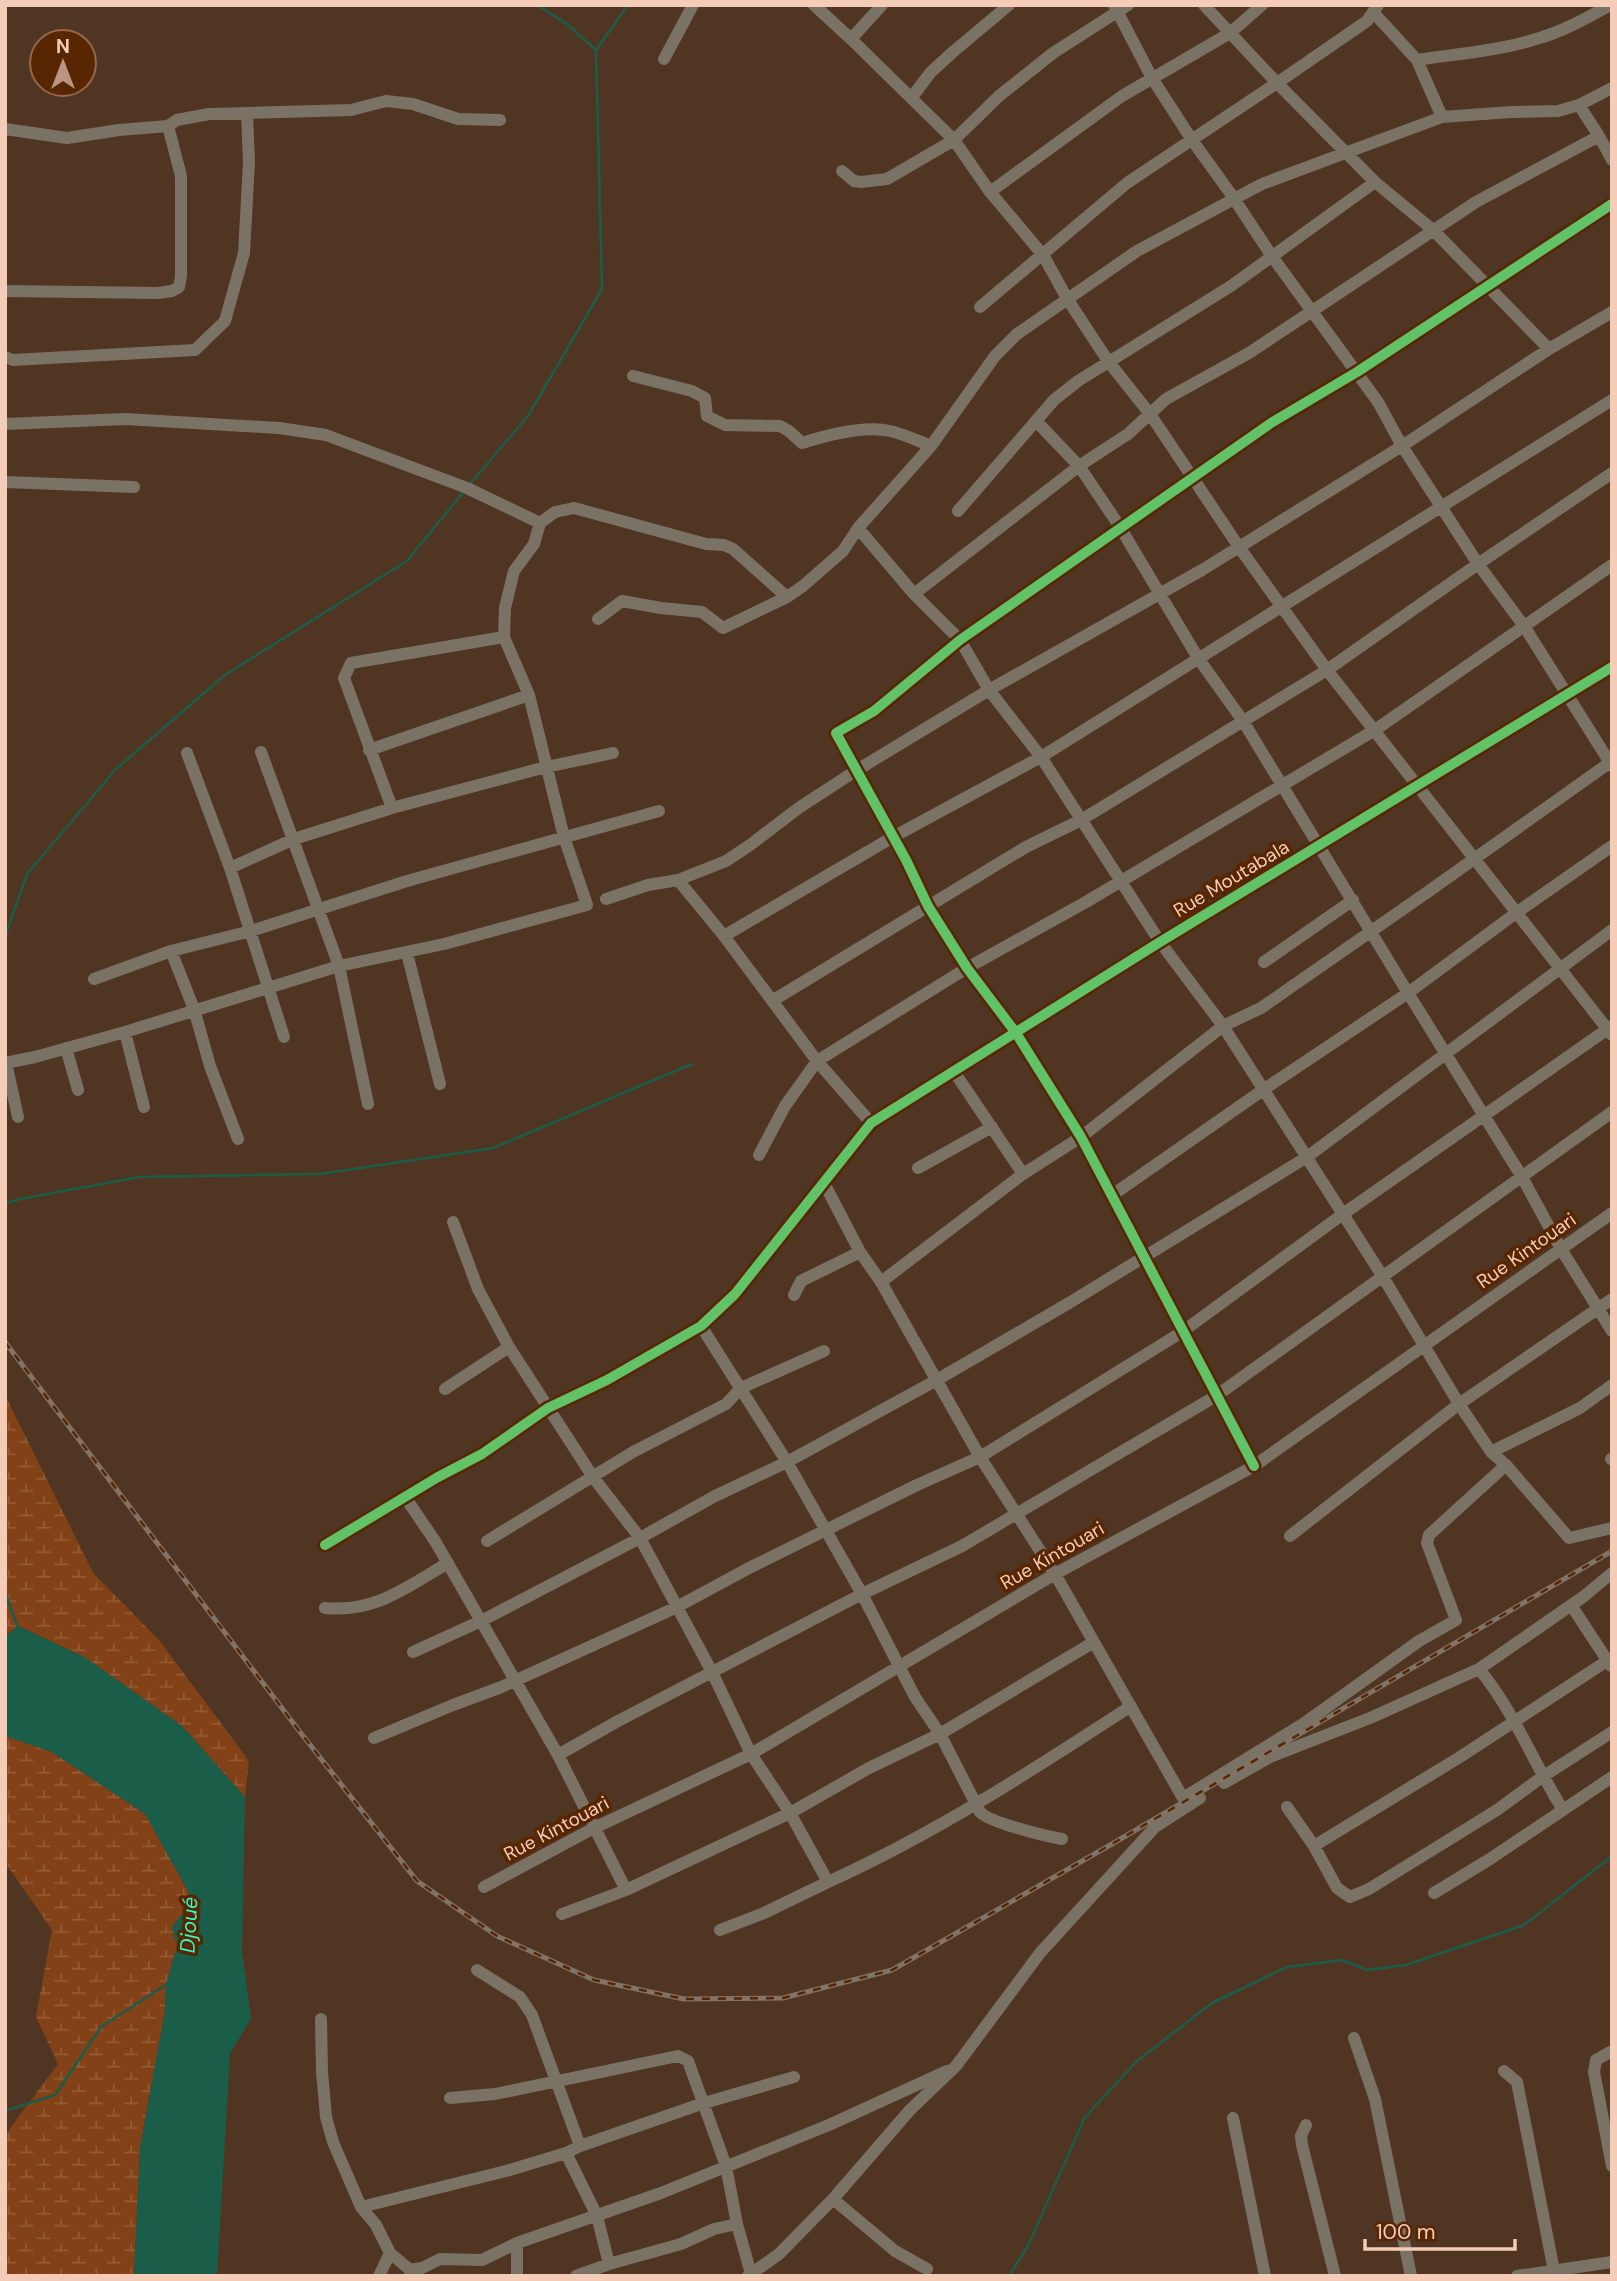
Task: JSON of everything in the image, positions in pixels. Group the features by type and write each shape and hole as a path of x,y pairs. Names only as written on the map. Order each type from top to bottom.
{"street":[{"path":"664,59 693,5"},
{"path":"374,1738 515,1681 675,1608 826,1530 980,1457 1182,1332 1343,1213 1610,1030 1327,670 1239,547 1150,414 1108,362 1043,255 990,192 954,140 814,5"},
{"path":"851,39 882,5"},
{"path":"912,97 954,51 1009,5"},
{"path":"1204,5 1375,182 1433,230 1549,349"},
{"path":"990,192 1122,96 1230,33 1262,5"},
{"path":"1417,60 1536,39 1611,5"},
{"path":"842,171 861,182 887,179 954,140 999,96 1053,53 1120,7 1152,78 1192,140 1311,312 1378,402 1441,507 1478,564 1524,626 1565,695 1611,763 1261,1008 1223,1026 1081,1137 1023,1174 881,1282"},
{"path":"980,307 1127,183 1367,21 1376,8 1417,60 1442,117"},
{"path":"598,619 622,601 702,612 723,628 787,597 843,551 858,528 932,446 995,356 1017,334 1137,251 1233,197 1442,117 1558,111 1579,105 1612,88"},
{"path":"5,129 67,138 168,126 177,120 209,114 351,110 386,101 413,104 458,119 500,120"},
{"path":"1579,105 1612,160"},
{"path":"5,357 13,359 195,350 225,321 244,253 249,162 247,114"},
{"path":"5,291 158,293 179,287 181,176 168,126"},
{"path":"915,594 1079,466 1128,434 1166,399 1249,353 1476,202 1600,136"},
{"path":"958,511 1054,400 1108,362 1231,286 1375,182"},
{"path":"1254,1466 1081,1137 1016,1032 967,968 928,906 836,733 874,711 960,640 1193,477 1271,424 1489,287 1612,204"},
{"path":"606,899 648,885 678,880 726,861 800,807 857,770 989,690 1160,595 1402,446 1549,349 1612,313"},
{"path":"633,376 692,391 705,398 707,416 726,425 780,426 802,443 853,431 887,430 932,446"},
{"path":"724,936 893,837 1041,757 1612,400"},
{"path":"5,424 126,419 279,428 326,435 467,488 540,523"},
{"path":"1037,422 1079,466 1120,527 1198,658 1243,721 1522,1177 1561,1249 1612,1331"},
{"path":"772,1001 1026,847 1081,820 1327,670 1612,473"},
{"path":"5,482 134,487"},
{"path":"18,1117 5,1063 125,1032 339,966 407,953 587,905 564,838 529,695 504,638 505,608 514,571 534,544 540,523 555,512 574,509 706,544 724,545 745,558 787,597"},
{"path":"858,528 915,594 960,640 989,690 1041,757 1160,942 1223,1026 1491,1452 1506,1465 1569,1538 1612,1528"},
{"path":"759,1155 785,1106 817,1060 967,968 1086,902 1375,730 1612,565"},
{"path":"392,808 344,678 351,663 504,638"},
{"name":"Rue Moutabala","path":"325,1545 482,1454 548,1408 607,1380 648,1354 701,1326 735,1294 871,1123 1319,844 1612,667"},
{"path":"369,750 529,695"},
{"path":"261,752 339,966 368,1104"},
{"path":"187,753 230,868 284,1037"},
{"path":"230,868 294,839 392,808 546,767 613,753"},
{"path":"94,979 172,951 251,931 491,856 659,811"},
{"path":"1111,1196 1408,993 1612,846"},
{"path":"678,880 724,936 817,1060 871,1123"},
{"path":"1264,962 1353,900"},
{"path":"413,1652 481,1621 715,1496 787,1462 935,1381 1143,1257 1307,1157 1612,930"},
{"path":"172,951 194,1009 210,1066 238,1139"},
{"path":"407,953 440,1084"},
{"path":"125,1032 144,1107"},
{"path":"66,1048 78,1090"},
{"path":"953,1070 1023,1174"},
{"path":"558,1755 862,1594 962,1546 1216,1396 1612,1112"},
{"path":"918,1168 992,1126"},
{"path":"824,1183 860,1252 881,1282 935,1381 1055,1574 1183,1798 1306,1722 1419,1641 1456,1620 1427,1543 1429,1535 1506,1465"},
{"name":"Rue Kintouari","path":"484,1887 594,1828 751,1754 1055,1574 1254,1466 1612,1213"},
{"path":"453,1222 478,1289 509,1347 593,1477 640,1538 675,1608 712,1672 751,1754 790,1813 828,1882"},
{"path":"794,1295 800,1281 860,1252"},
{"path":"1290,1536 1459,1404 1612,1299"},
{"path":"701,1326 787,1462 862,1594 915,1697 940,1734 985,1817 1040,1835 1062,1839"},
{"path":"445,1389 509,1347"},
{"path":"487,1541 634,1452 726,1404 741,1388 824,1351"},
{"path":"1491,1452 1580,1408 1612,1385"},
{"path":"405,1497 448,1563 558,1755 626,1890"},
{"path":"325,1608 371,1605 448,1563"},
{"path":"450,2098 495,2094 678,2056 688,2061 726,2166 750,2275 779,2254 833,2199 909,2110 956,2066 1040,1953 1155,1827 1177,1811 1270,1757 1370,1718 1479,1669 1612,1573"},
{"path":"1314,1846 1609,1664 1571,1605"},
{"path":"562,1914 626,1890 790,1813 869,1768 940,1734 1094,1642"},
{"path":"1479,1669 1563,1810"},
{"path":"720,1930 764,1913 879,1858 1028,1773 1131,1706"},
{"path":"1287,1807 1314,1846 1337,1888 1350,1897 1368,1889 1497,1810 1612,1732"},
{"path":"1434,1893 1612,1777"},
{"path":"477,1970 520,1997 532,2015 580,2146"},
{"path":"321,2019 326,2117 333,2142 361,2207 376,2224 390,2253 414,2273 440,2259 482,2260 517,2243 662,2193 829,2124 956,2066"},
{"path":"1354,2038 1375,2099 1411,2276"},
{"path":"1612,2051 1597,2060 1594,2072 1612,2166"},
{"path":"1504,2071 1517,2082 1555,2272"},
{"path":"361,2207 484,2177 566,2153 704,2103 793,2077"},
{"path":"1233,2118 1265,2276"},
{"path":"1306,2125 1301,2136 1302,2145 1335,2276"},
{"path":"566,2153 597,2216 609,2264"},
{"path":"833,2199 895,2251 927,2269"},
{"path":"576,2276 681,2244 714,2229 737,2224"},
{"path":"517,2243 517,2276"},
{"path":"379,2276 390,2253"},
{"path":"1517,2276 1612,2262"}],"green space":[{"path":"5,1395 93,1573 159,1640 249,1761 245,1797 182,1726 86,1658 19,1626 5,1636"},
{"path":"5,1736 52,1752 145,1814 193,1900 172,1927 177,1946 166,1984 165,2011 140,2148 134,2276 5,2276 5,2135 58,2064 36,2017 52,1930 5,1862"}],"water":[{"name":"Djoué","path":"18,1626 86,1658 182,1726 245,1797 242,1951 251,2019 230,2053 217,2276 134,2276 140,2148 165,2011 166,1984 177,1946 172,1927 193,1900 145,1814 52,1752 5,1736 5,1636"}],"waterway":[{"path":"537,5 567,24 596,50"},
{"path":"469,485 528,416 602,289 596,50 628,5"},
{"path":"5,937 27,874 116,769 225,675 407,561 465,490"},
{"path":"5,1203 139,1177 320,1174 493,1148 692,1064"},
{"path":"5,1592 18,1628"},
{"path":"1009,2276 1028,2246 1085,2117 1137,2061 1212,2003 1287,1967 1342,1960 1367,1970 1406,1965 1524,1925 1612,1856"},
{"path":"5,2111 55,2095 101,2027 167,1984"}],"railway":[{"path":"5,1342 300,1732 417,1881 497,1936 594,1980 684,1999 783,1998 892,1970 1612,1551"}],"cycle path":[{"path":"1254,1466 1081,1137 1016,1033 967,968 928,906 906,860 836,733 874,711 960,640 1271,423 1357,372 1612,204"},
{"path":"325,1545 438,1477 482,1454 548,1408 607,1380 701,1326 735,1294 871,1123 1160,942 1612,667"}]}
